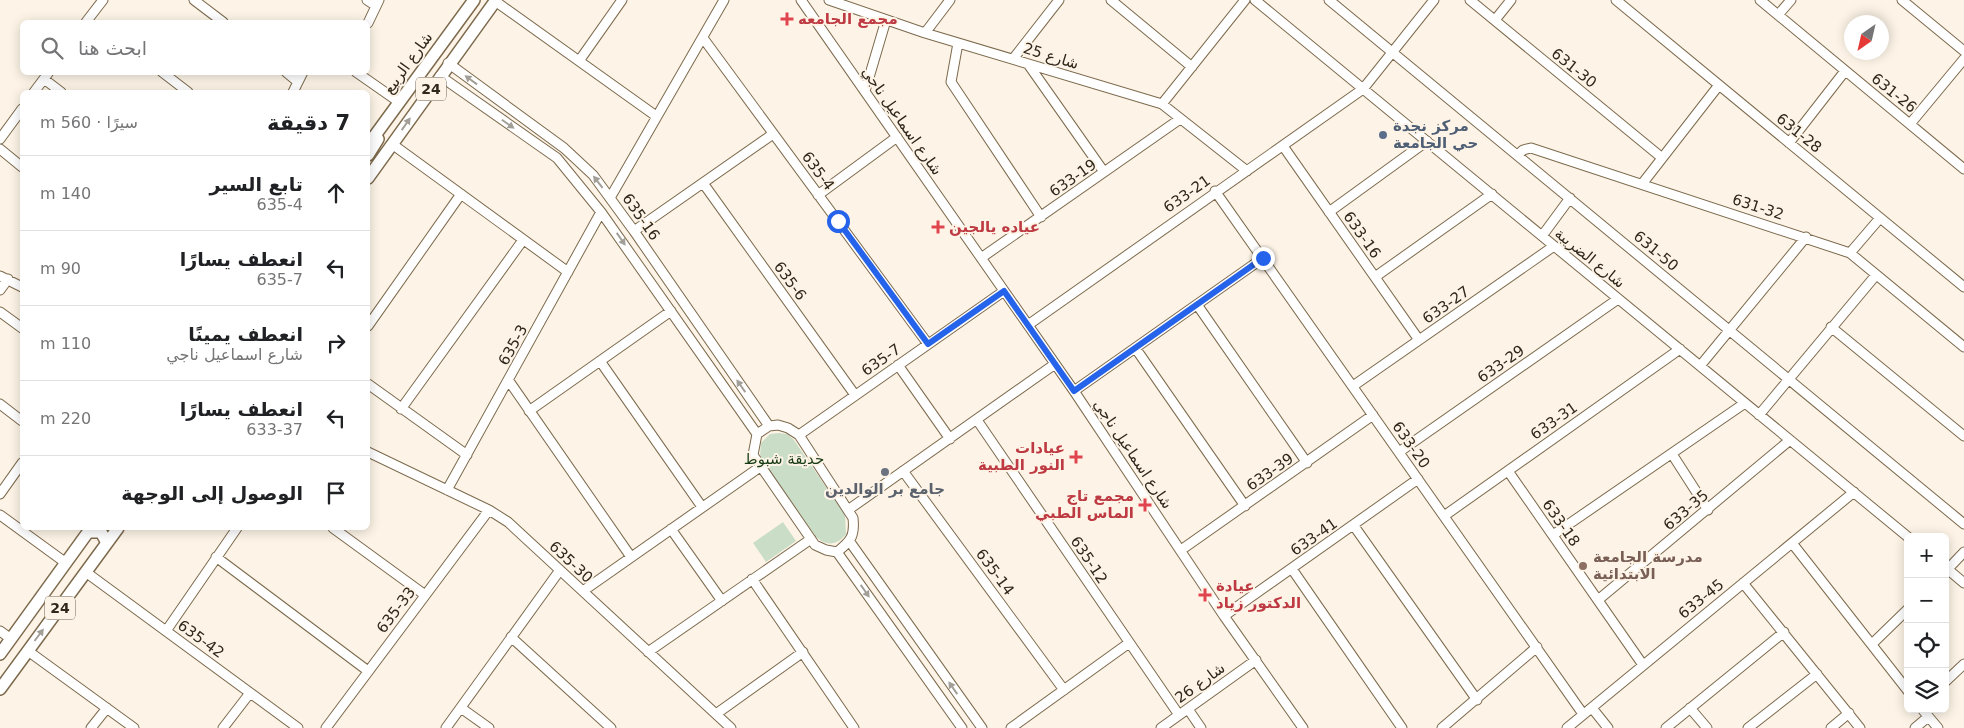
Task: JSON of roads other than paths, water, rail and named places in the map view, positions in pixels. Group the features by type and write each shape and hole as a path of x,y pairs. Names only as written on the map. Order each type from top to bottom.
{"main road":[{"name":"شارع الربيع","path":"370,141 474,0"},
{"name":"24","path":"370,175 448,63 496,0"},
{"path":"370,151 391,113"},
{"name":"24","path":"0,654 90,530"},
{"path":"90,530 101,532 107,543"},
{"name":"24","path":"0,688 87,573 117,530"}],"street":[{"path":"89,19 103,0"},
{"path":"194,0 220,20"},
{"path":"368,0 377,3 369,20"},
{"path":"496,0 656,116"},
{"path":"579,61 622,0"},
{"path":"610,198 724,0"},
{"name":"شارع اسماعيل ناجي","path":"801,0 1074,391 1224,616 1303,728"},
{"name":"شارع 25","path":"829,0 958,43 1162,104 1247,171"},
{"path":"925,32 950,0"},
{"path":"1013,59 1059,0"},
{"path":"1111,0 1192,67"},
{"path":"1162,104 1245,0"},
{"name":"شارع الضريبة","path":"1256,0 1904,534"},
{"name":"631-50","path":"1329,0 1964,524"},
{"name":"633-21","path":"1028,325 1215,191 1247,171 1363,89 1434,0"},
{"name":"631-30","path":"1470,0 1661,157"},
{"path":"1495,20 1511,0"},
{"name":"631-28","path":"1616,0 1964,287"},
{"name":"631-26","path":"1760,0 1964,169"},
{"path":"1778,15 1791,0"},
{"path":"1902,0 1964,51"},
{"path":"865,91 886,20"},
{"name":"635-4","path":"703,38 928,344"},
{"path":"958,43 951,82 1041,217"},
{"path":"1910,124 1964,59"},
{"name":"635-16","path":"448,63 573,155 610,198 634,231 769,426"},
{"path":"1028,64 1104,172"},
{"path":"1789,143 1845,71"},
{"path":"166,75 185,90"},
{"path":"290,75 298,82"},
{"path":"294,90 302,75"},
{"path":"360,75 399,102"},
{"path":"36,90 47,76 59,90"},
{"name":"635-16","path":"440,76 563,164 602,212 757,434"},
{"path":"1642,184 1661,157 1719,85"},
{"path":"0,139 20,111"},
{"name":"633-19","path":"981,258 1180,119"},
{"path":"634,231 773,134"},
{"path":"818,195 896,137"},
{"path":"1329,212 1427,141"},
{"path":"392,144 568,272"},
{"name":"633-16","path":"1282,146 1419,340"},
{"name":"631-32","path":"1518,155 1522,150 1531,148 1850,253 1964,347"},
{"path":"0,149 20,165"},
{"name":"635-6","path":"703,183 855,395"},
{"name":"633-20","path":"1215,191 1584,714"},
{"path":"370,323 461,194"},
{"path":"1375,278 1492,194"},
{"path":"1542,236 1570,198"},
{"name":"635-3","path":"448,490 602,212"},
{"path":"1850,253 1880,218"},
{"path":"1700,366 1806,237"},
{"path":"401,408 523,240"},
{"name":"633-27","path":"1352,386 1554,246"},
{"path":"1074,391 1198,306 1263,258"},
{"path":"1759,414 1876,275"},
{"path":"0,290 4,278 20,285"},
{"name":"635-7","path":"798,435 1004,291"},
{"name":"633-29","path":"1399,452 1618,299"},
{"path":"1198,306 1307,463"},
{"path":"529,411 671,311"},
{"path":"0,312 20,327"},
{"path":"1831,327 1964,436"},
{"path":"1136,349 1245,506"},
{"name":"633-31","path":"1444,516 1680,349"},
{"path":"600,361 702,507"},
{"path":"848,510 1055,364"},
{"path":"898,365 950,439"},
{"path":"508,382 631,557"},
{"path":"370,385 466,455"},
{"path":"1553,534 1745,403"},
{"path":"0,404 20,419"},
{"name":"633-39","path":"1181,550 1373,415"},
{"name":"635-12","path":"977,420 1179,715"},
{"path":"837,552 850,542 854,524 848,510 798,435 788,428 769,426 757,434 754,455 760,467 815,545 837,552 962,728"},
{"name":"633-35","path":"1598,600 1790,440"},
{"name":"635-30","path":"370,453 489,510 508,522 731,728"},
{"path":"1672,454 1708,510"},
{"path":"0,494 20,466"},
{"path":"583,591 760,467"},
{"name":"635-14","path":"903,471 1064,690"},
{"name":"633-18","path":"1508,471 1644,665"},
{"name":"633-41","path":"1224,616 1418,479"},
{"name":"633-45","path":"1567,728 1854,492"},
{"name":"635-33","path":"326,728 489,510"},
{"path":"0,515 20,529"},
{"path":"1354,526 1477,700"},
{"path":"671,529 722,601"},
{"path":"21,530 66,562"},
{"path":"166,631 236,530"},
{"path":"336,530 425,595"},
{"path":"648,652 810,539"},
{"path":"850,542 982,728"},
{"path":"1792,543 1904,686"},
{"path":"1949,567 1964,552"},
{"path":"216,556 368,671"},
{"path":"1292,569 1402,728"},
{"path":"446,728 560,570"},
{"path":"1949,572 1964,583"},
{"name":"635-42","path":"87,573 298,728"},
{"path":"752,579 854,728"},
{"path":"1744,583 1860,728"},
{"path":"1872,644 1904,613"},
{"path":"0,631 11,639"},
{"path":"1666,728 1784,632"},
{"path":"511,637 611,728"},
{"path":"1011,728 1129,642"},
{"path":"1442,728 1537,648"},
{"path":"28,650 134,728"},
{"path":"716,714 803,652"},
{"name":"شارع 26","path":"1160,728 1256,660"},
{"path":"1949,678 1964,664"},
{"path":"1748,728 1817,674"},
{"path":"223,728 250,692"},
{"path":"90,728 107,708"},
{"path":"461,708 489,728"},
{"path":"1188,708 1202,728"},
{"path":"1592,708 1608,728"},
{"path":"1690,708 1707,728"},
{"path":"1831,728 1849,713"},
{"path":"1915,728 1925,713 1938,728"}],"place":[{"name":"مجمع الجامعه","path":"787,19"},
{"name":"مركز نجدة حي الجامعة","path":"1383,135"},
{"name":"عياده يالجين","path":"938,227"},
{"name":"عيادات النور الطبية","path":"1076,457"},
{"name":"جامع بر الوالدين","path":"885,472"},
{"name":"مجمع تاج الماس الطبي","path":"1145,505"},
{"name":"مدرسة الجامعة الابتدائية","path":"1583,566"},
{"name":"عيادة الدكتور زياد","path":"1205,595"}],"park label":[{"name":"حديقة شبوط","path":"784,459"}]}
